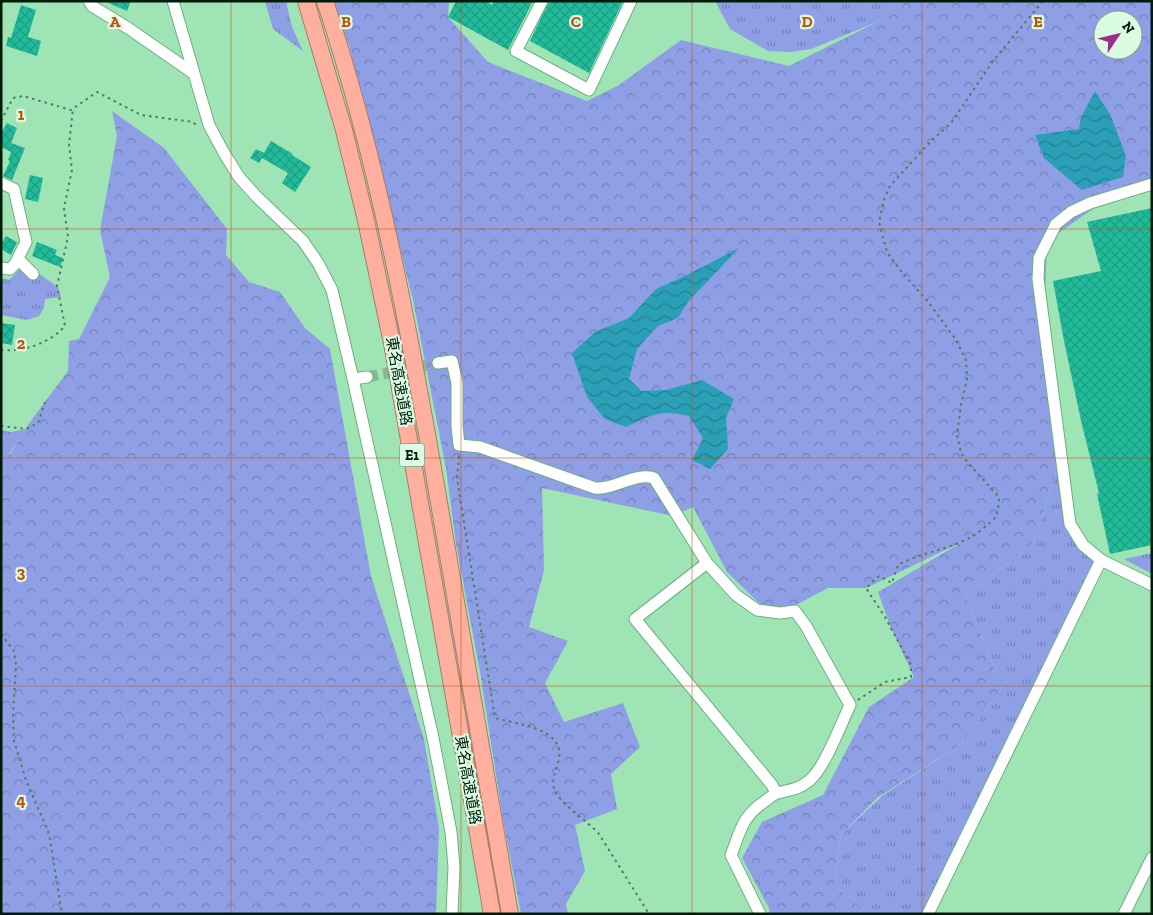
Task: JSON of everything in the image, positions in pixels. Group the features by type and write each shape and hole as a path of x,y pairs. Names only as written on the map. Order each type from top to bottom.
{"highway":[{"name":"東名高速道路","path":"306,1 344,130 365,216 392,343 492,914"},
{"name":"東名高速道路","path":"326,1 383,212 410,339 510,914"}],"street":[{"path":"89,1 92,6 128,28 193,73"},
{"path":"173,1 209,125 224,153 239,177 303,241 318,263 332,290 433,738 451,832 454,867 452,914"},
{"path":"542,1 516,51 589,90 631,1"},
{"path":"1,183 14,189 26,242 15,264 10,269 1,268"},
{"path":"1152,184 1090,203 1071,212 1056,224 1039,258 1038,279 1070,524 1083,545 1101,560 1152,585"},
{"path":"18,259 33,274"},
{"path":"438,363 452,361 457,383 459,445 480,447 595,488 603,489 645,476 654,478 707,562 736,595 757,610 780,613 796,611 806,626 850,705 823,763 811,780 796,790 776,793 758,806 745,819 731,855 760,914"},
{"path":"353,379 367,377"},
{"path":"928,914 1101,560"},
{"path":"707,562 635,619 772,785 776,793"},
{"path":"1124,914 1152,858"}],"path":[{"path":"850,705 884,682 911,677 911,665 885,617 866,588 879,576 892,583 898,565 912,557 962,543 983,529 996,517 999,500 999,496 961,453 957,435 967,379 966,360 956,340 929,302 900,270 887,252 879,222 884,200 890,186 930,142 951,123 993,61 1043,1"},
{"path":"1,121 13,98 23,96 72,110 97,92 141,114 193,122 199,128"},
{"path":"1,350 19,351 56,336 65,326 57,286 68,237 64,208 72,170 69,145 73,108"},
{"path":"1,426 26,429 38,423 46,402"},
{"path":"459,445 458,478 495,718 550,734 559,745 560,756 554,777 554,789 563,802 599,834 649,914"},
{"path":"1,634 14,651 16,665 13,715 14,740 26,780 49,834 62,914"}],"green space":[{"path":"265,1 286,1 292,27 303,51 273,29"},
{"path":"332,1 449,1 448,17 488,62 587,101 619,85 681,40 789,66 877,22 897,1 1152,1 1152,184 1110,197 1047,241 1044,322 1061,456 1034,542 966,596 1002,688 961,744 877,798 841,835 834,884 869,914 770,914 769,908 742,858 762,822 823,795 869,707 914,677 891,628 878,592 962,542 866,588 828,588 792,607 762,606 727,572 693,507 673,516 542,488 544,570 529,627 568,641 545,683 564,722 623,703 640,747 611,774 617,809 575,825 585,871 566,904 568,914 521,914 456,544 446,468 413,300 349,45"},
{"path":"715,1 897,1 877,22 811,49 790,52 768,51 730,29"},
{"path":"112,111 164,148 227,229 226,255 249,282 280,292 305,328 330,349 371,576 424,739 439,828 436,914 1,914 1,457 10,454 30,422 68,371 69,341 79,339 110,277 100,230 117,136"},
{"path":"25,264 58,287 61,297 45,299 44,308 39,316 27,320 1,315 1,278 9,280"},
{"path":"26,429 9,454 1,457 1,430 11,432"},
{"path":"1061,456 1070,524 1101,560 928,914 869,914 834,884 841,835 882,796 961,744 1002,688 966,596 1034,542"},
{"path":"1152,553 1152,574 1124,559"}],"water":[{"path":"1095,91 1110,114 1126,156 1123,177 1082,190 1044,158 1035,135 1079,129 1081,117"},
{"path":"739,248 688,302 678,318 658,326 637,349 629,379 642,391 666,390 702,380 734,399 726,418 728,449 710,469 692,460 703,438 689,416 671,413 656,414 626,427 605,419 587,397 572,353 595,332 629,318 656,289"}],"building":[{"path":"104,1 131,1 127,11"},
{"path":"456,1 486,1 492,5 494,1 533,1 508,50 448,17"},
{"path":"549,1 623,1 589,73 530,41"},
{"path":"21,5 36,10 28,37 41,41 37,56 6,46 8,37 11,38"},
{"path":"7,123 17,128 11,143 25,148 12,180 3,176 10,161 8,160 11,152 1,147 1,133"},
{"path":"271,141 311,167 295,192 282,183 288,173 262,158 259,163 250,158 256,149 264,153"},
{"path":"30,175 43,178 38,202 25,199"},
{"path":"1152,208 1152,545 1110,554 1097,494 1099,493 1082,425 1053,281 1101,271 1087,222"},
{"path":"6,236 17,242 11,255 1,249 1,244"},
{"path":"37,242 57,250 55,255 63,258 60,267 32,256"},
{"path":"1,323 15,325 12,345 1,343"}],"tunnel":[{"path":"367,377 438,363"}]}
